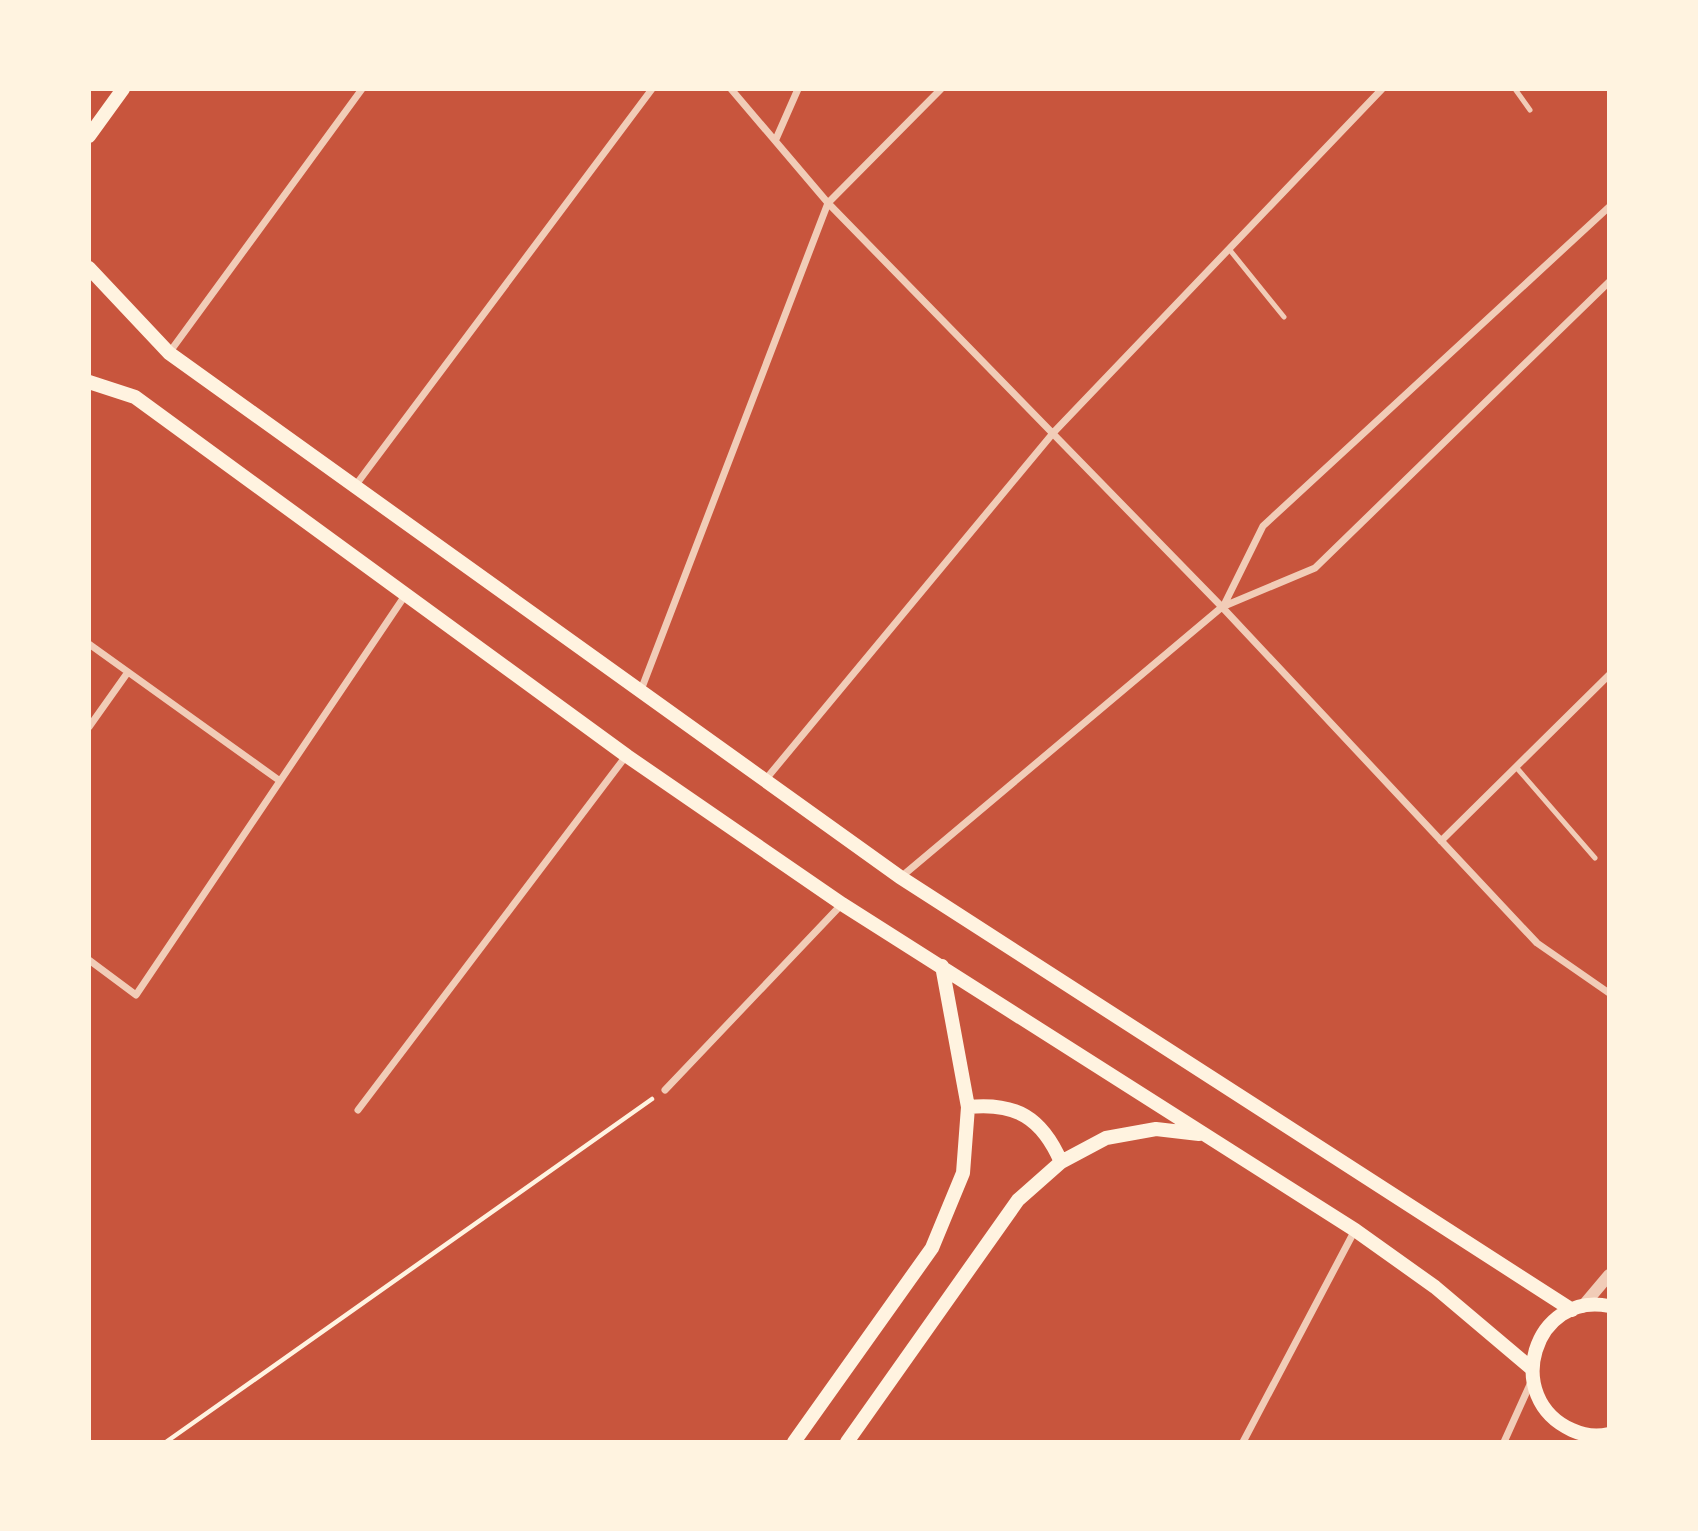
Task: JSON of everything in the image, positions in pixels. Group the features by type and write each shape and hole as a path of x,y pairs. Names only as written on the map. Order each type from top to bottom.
{"main road":[{"path":"89,136 123,89"},
{"path":"89,268 169,353 900,877 1577,1308"},
{"path":"89,382 135,397 627,756 842,904 1355,1230 1435,1287 1532,1374"},
{"path":"794,1442 932,1248 963,1173 968,1107 942,966"},
{"path":"968,1107 992,1104 1015,1110 1035,1122 1052,1140 1062,1162"},
{"path":"847,1442 1018,1200 1062,1162 1106,1138 1131,1133 1156,1129 1205,1135"},
{"path":"1607,1436 1579,1433 1562,1426 1542,1405 1532,1374 1535,1350 1543,1333 1556,1320 1577,1308 1609,1306"}],"street":[{"path":"169,353 362,89"},
{"path":"355,486 652,89"},
{"path":"731,89 828,203 1223,607 1536,943 1609,993"},
{"path":"776,139 798,89"},
{"path":"641,690 828,203 941,89"},
{"path":"766,779 1054,432 1382,89"},
{"path":"1223,607 1263,526 1609,207"},
{"path":"900,877 1223,607 1315,568 1609,282"},
{"path":"89,960 136,995 406,594"},
{"path":"89,644 280,781"},
{"path":"89,727 128,672"},
{"path":"1441,841 1609,675"},
{"path":"358,1110 627,756"},
{"path":"665,1090 842,904"},
{"path":"1243,1442 1355,1230"},
{"path":"1577,1308 1609,1275"},
{"path":"1504,1442 1532,1374"}],"lane":[{"path":"1515,89 1530,110"},
{"path":"1229,249 1284,317"},
{"path":"1516,767 1595,858"}],"path":[{"path":"166,1442 665,1090"}]}
